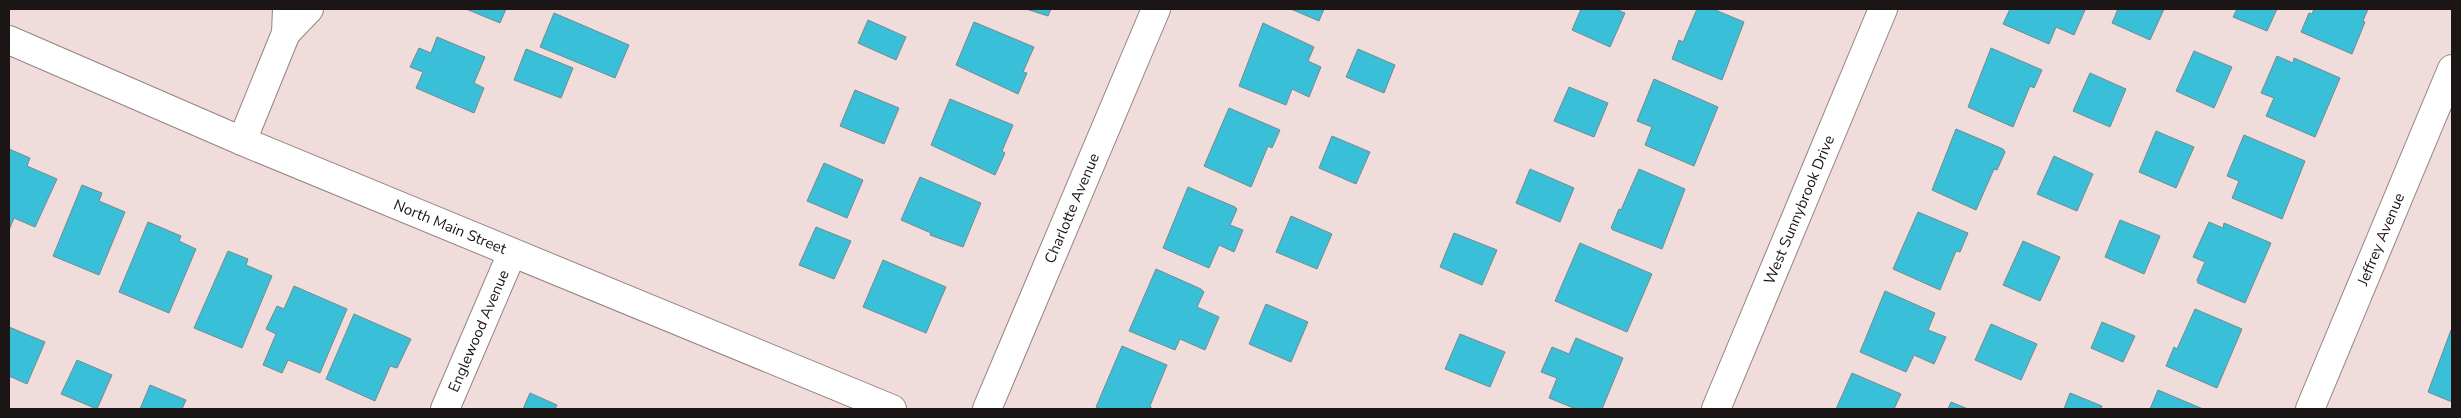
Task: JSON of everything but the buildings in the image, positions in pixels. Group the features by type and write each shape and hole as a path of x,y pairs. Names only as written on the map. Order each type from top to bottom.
{"street":[{"path":"242,141 287,21 309,9"},
{"name":"Charlotte Avenue","path":"987,409 1156,9"},
{"name":"West Sunnybrook Drive","path":"1716,409 1883,9"},
{"name":"North Main Street","path":"9,40 242,141 892,409"},
{"name":"Jeffrey Avenue","path":"2310,409 2452,69"},
{"name":"Englewood Avenue","path":"445,409 512,253"}]}
